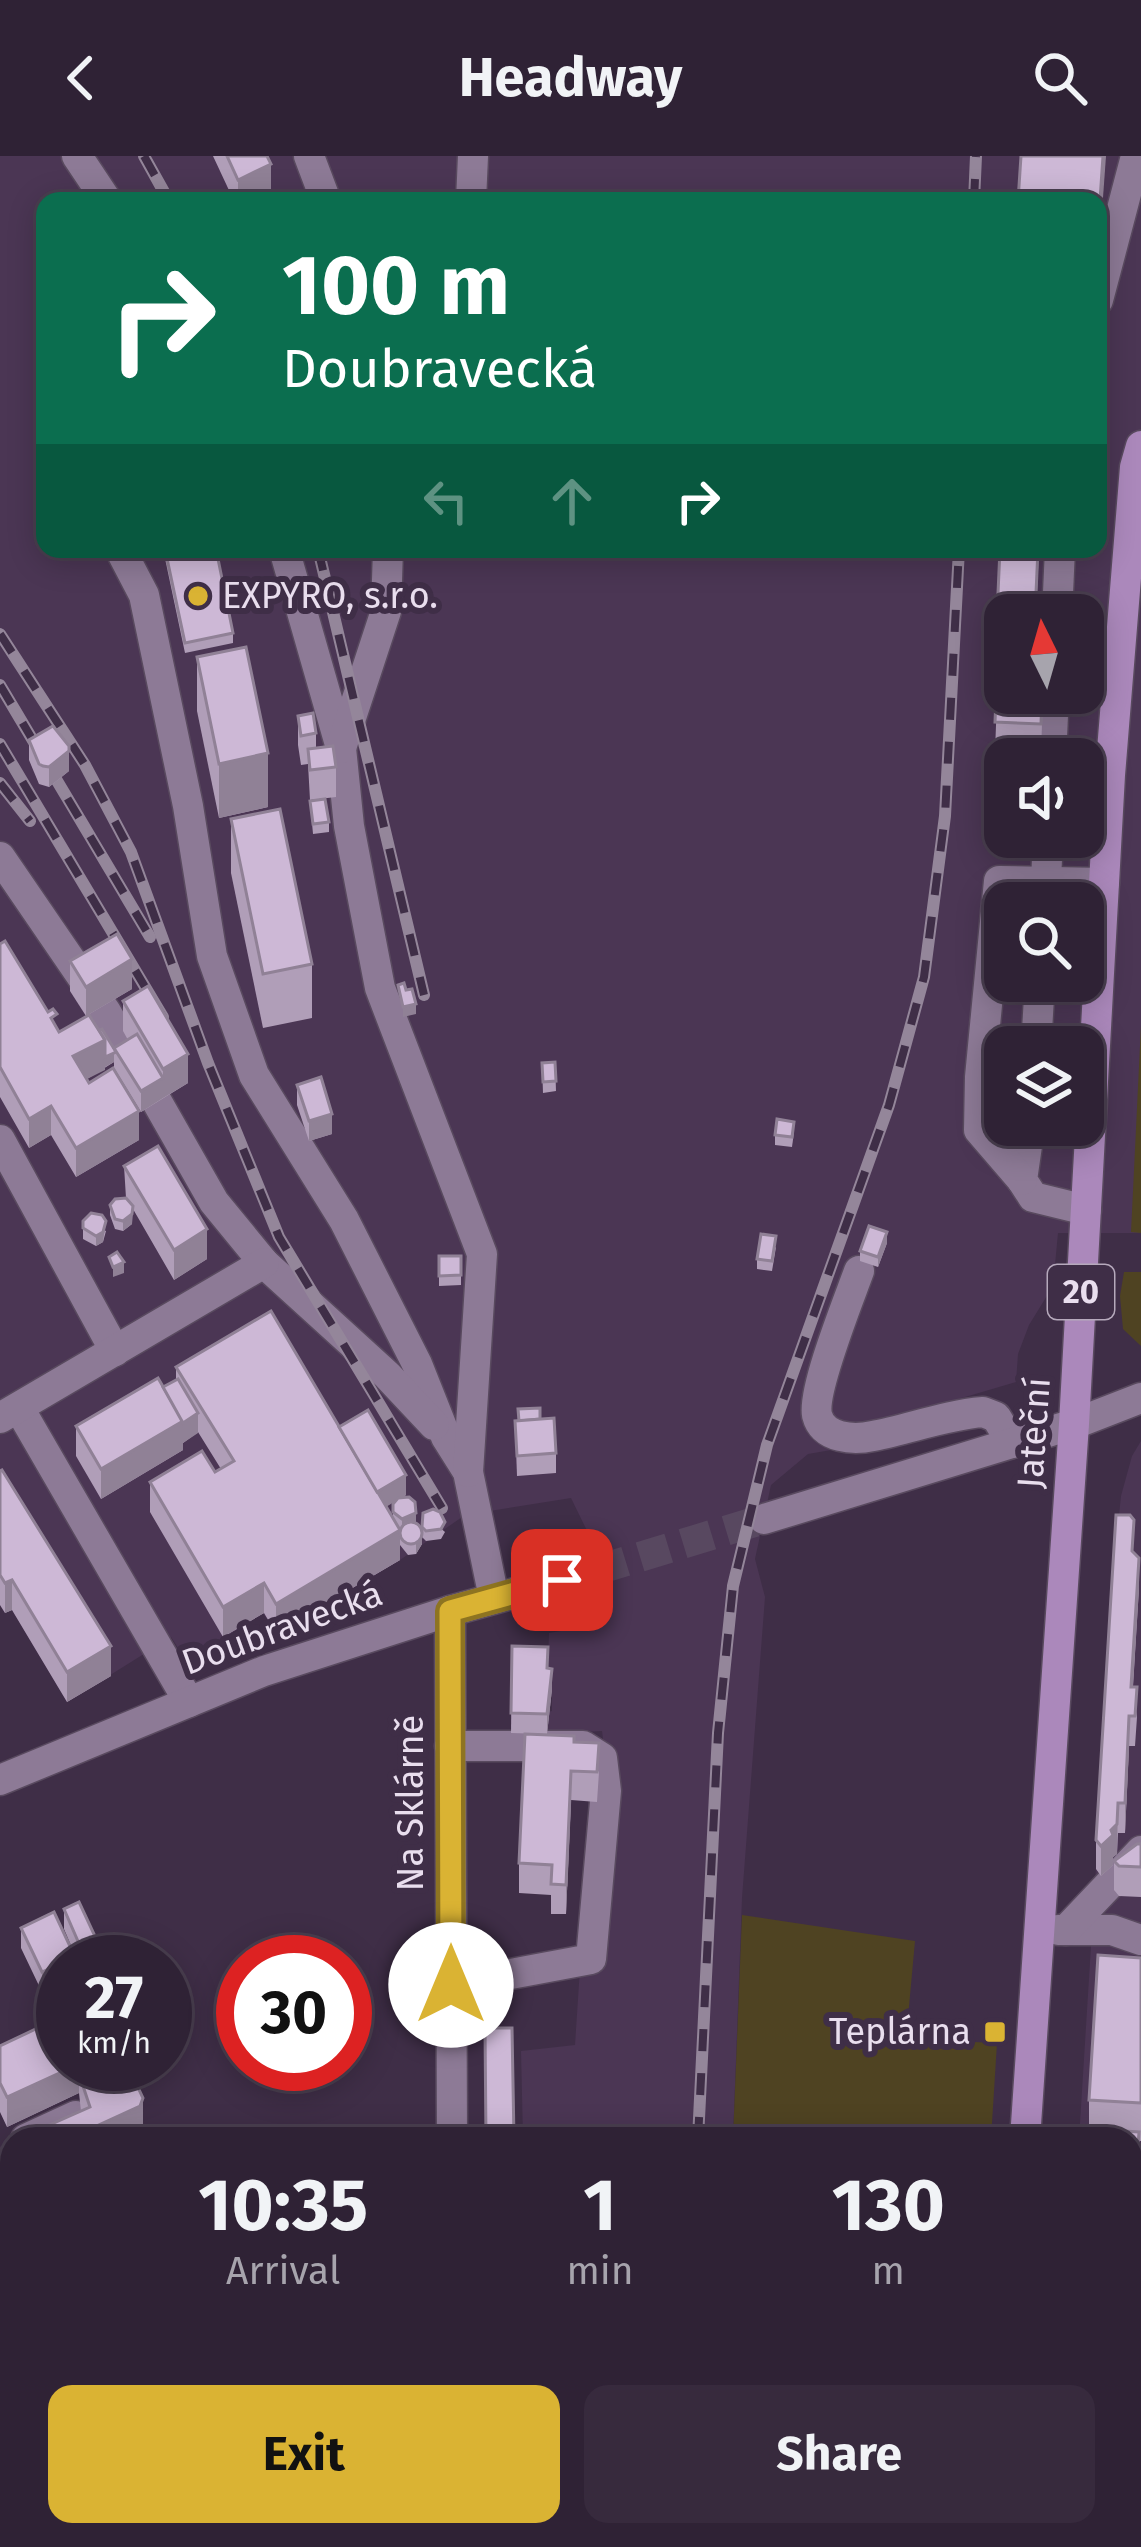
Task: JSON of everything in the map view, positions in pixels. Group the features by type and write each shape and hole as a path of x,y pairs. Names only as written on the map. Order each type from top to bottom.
{"main road":[{"name":"Jateční","path":"1104,883 1133,491 1141,446"},
{"name":"Jateční","path":"1027,2127 1053,1930 1097,1002"}],"street":[{"path":"77,156 101,192"},
{"path":"309,156 323,192"},
{"path":"471,192 473,156"},
{"path":"1107,266 1136,156"},
{"path":"124,558 143,595 188,806 212,956 254,1075 344,1220 417,1364 446,1437 468,1472"},
{"path":"287,558 341,748 349,826 380,988 482,1254 468,1472 494,1598"},
{"path":"341,748 386,611 388,558"},
{"path":"1059,594 1060,558"},
{"path":"0,857 106,1012 214,1202 264,1263 387,1375 446,1437"},
{"path":"987,1002 979,1130 1033,1197 1086,1210"},
{"path":"0,1141 115,1351"},
{"path":"1022,1180 1027,1146"},
{"path":"188,1702 9,1413 264,1263"},
{"path":"859,1271 819,1393 818,1414 824,1427 843,1438 869,1437 983,1412 996,1417 1012,1443"},
{"path":"764,1519 1074,1424 1141,1398"},
{"name":"Doubravecká","path":"0,1780 264,1671 596,1570"},
{"name":"Na Sklárně","path":"450,1611 452,2127"},
{"path":"450,1746 583,1746 602,1758 607,1790 591,1959 451,1985"},
{"path":"1053,1930 1141,1851"},
{"path":"1053,1930 1112,1930 1141,1940"},
{"path":"52,2127 76,2116"}],"shaded area":[{"path":"0,156 1141,156 1141,1233 1058,1233 1053,1286 1029,1325 1018,1354 1016,1382 921,1410 913,1436 808,1454 771,1485 755,1559 765,1597 742,1898 733,2127 523,2127 521,2051 575,2045 583,1922 611,1801 602,1731 547,1734 547,1712 552,1711 552,1689 547,1689 549,1633 589,1626 600,1599 593,1543 571,1498 465,1515 400,1560 276,1633 263,1613 187,1662 171,1637 67,1702 12,1610 5,1613 0,1605"},
{"path":"1141,1025 1141,1233 1131,1232"},
{"path":"1124,1272 1141,1272 1141,1346 1123,1329"},
{"path":"1141,1441 1141,2127 1080,2127 1116,1545 1121,1496"},
{"path":"742,1915 915,1941 906,2039 997,2043 992,2127 733,2127"}],"building":[{"path":"227,156 267,156 271,164 238,180"},
{"path":"1021,156 1103,156 1101,192 1019,192"},
{"name":"EXPYRO, s.r.o.","path":"167,558 218,558 233,633 185,643"},
{"path":"1000,558 1038,558 1036,594 998,594"},
{"path":"246,647 268,753 219,764 197,657"},
{"path":"313,713 316,733 301,736 298,716"},
{"path":"995,714 1041,714 1041,724 995,722"},
{"path":"53,726 69,751 49,767 43,766 29,740"},
{"path":"333,746 336,767 310,770 308,749"},
{"path":"325,799 329,822 313,824 310,801"},
{"path":"280,809 312,964 263,974 231,819"},
{"path":"117,934 132,959 86,987 70,961"},
{"path":"5,941 48,1012 53,1009 57,1014 51,1018 59,1032 89,1015 105,1040 73,1056 89,1083 113,1068 139,1111 76,1148 51,1106 29,1119 0,1067 0,944"},
{"path":"404,983 406,990 412,989 416,1004 403,1007 398,985"},
{"path":"148,986 188,1054 163,1069 123,1001"},
{"path":"99,1030 116,1052 105,1057 105,1040"},
{"path":"137,1034 163,1078 141,1091 114,1048"},
{"path":"555,1062 556,1081 543,1082 542,1063"},
{"path":"321,1077 332,1114 309,1121 297,1085"},
{"path":"777,1119 794,1122 792,1137 775,1135"},
{"path":"158,1146 207,1229 174,1250 124,1166"},
{"path":"126,1198 133,1206 132,1214 123,1221 115,1219 110,1205"},
{"path":"91,1213 106,1221 103,1232 96,1236 83,1228"},
{"path":"869,1226 887,1232 878,1257 860,1251"},
{"path":"761,1234 776,1236 772,1261 757,1259"},
{"path":"117,1252 124,1262 113,1267 109,1257"},
{"path":"439,1256 461,1256 461,1275 439,1276"},
{"path":"271,1311 400,1530 276,1604 264,1583 223,1607 150,1482 202,1451 215,1472 234,1461 176,1367"},
{"path":"158,1378 183,1421 101,1469 76,1426"},
{"path":"178,1379 198,1413 183,1423 163,1387"},
{"path":"540,1408 540,1419 519,1421 518,1409"},
{"path":"368,1410 406,1475 377,1492 339,1427"},
{"path":"554,1418 556,1453 517,1456 515,1421"},
{"path":"2,1470 111,1646 67,1672 12,1580 5,1583 0,1575"},
{"path":"409,1497 416,1513 402,1519 393,1512 393,1504"},
{"path":"433,1509 445,1522 441,1529 426,1531 423,1513"},
{"path":"1116,1515 1130,1515 1134,1520 1132,1551 1139,1558 1131,1687 1137,1687 1135,1716 1129,1716 1125,1803 1118,1803 1113,1835 1101,1846 1096,1840"},
{"path":"411,1522 422,1533 411,1544 400,1533"},
{"path":"512,1646 548,1647 547,1668 552,1669 547,1714 511,1713"},
{"path":"525,1734 574,1736 574,1742 599,1743 597,1772 571,1771 566,1885 551,1884 552,1865 519,1863"},
{"path":"1141,1844 1141,1867 1119,1866 1114,1861"},
{"path":"79,1902 94,1935 75,1935 64,1909"},
{"path":"54,1912 65,1935 36,1935 36,1959 21,1928"},
{"path":"1098,1955 1141,1958 1141,2103 1089,2100"},
{"path":"485,2028 512,2028 514,2127 486,2127"},
{"path":"36,2029 36,2084 7,2097 0,2083 0,2046"},
{"path":"85,2091 140,2091 143,2098 140,2106 94,2127 45,2127 90,2107"}],"tunnel":[{"path":"597,1570 764,1519"}],"railway":[{"path":"144,156 164,192"},
{"path":"974,192 976,156"},
{"path":"320,558 424,995"},
{"path":"699,2127 718,1733 733,1586 767,1445 889,1105 924,977 945,816 959,558"},
{"path":"0,634 85,765 131,852 208,1063 279,1237 442,1508"},
{"path":"0,685 150,937"},
{"path":"0,744 163,1017"},
{"path":"0,783 30,821"}],"place":[{"name":"EXPYRO, s.r.o.","path":"198,596"},
{"name":"Teplárna","path":"995,2032"}],"route":[{"path":"451,1985 450,1611 562,1580"}]}
